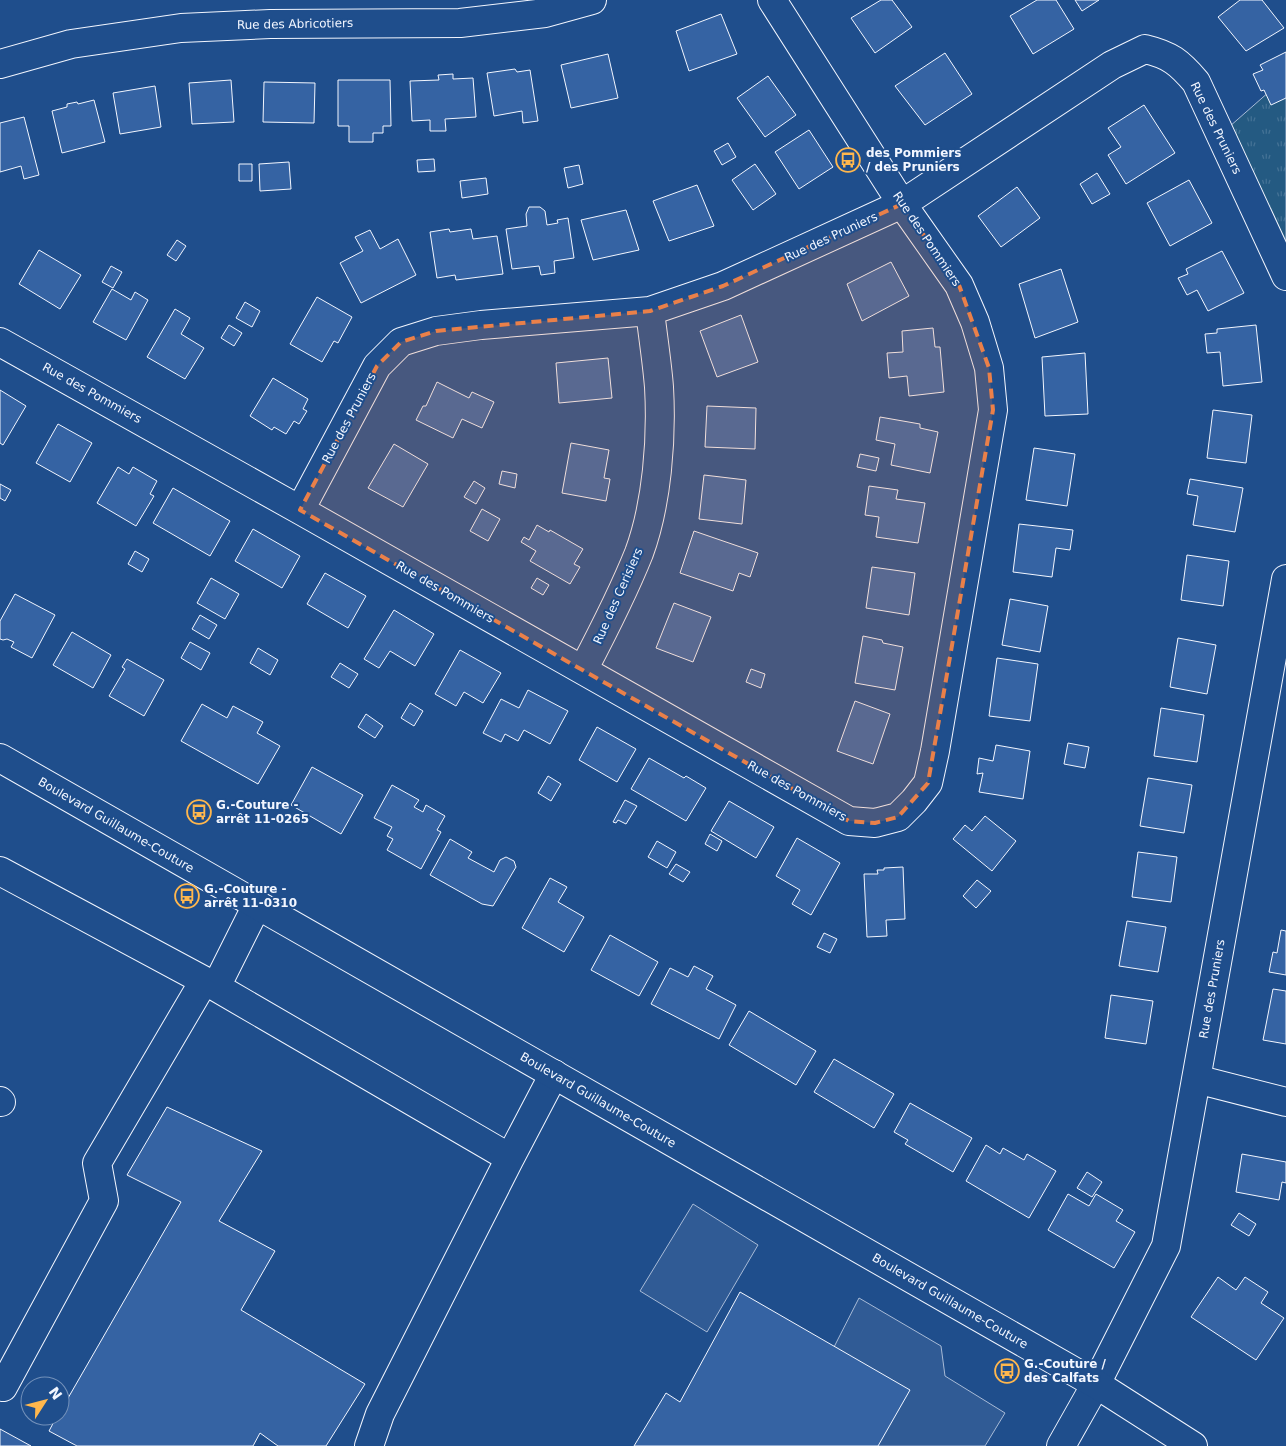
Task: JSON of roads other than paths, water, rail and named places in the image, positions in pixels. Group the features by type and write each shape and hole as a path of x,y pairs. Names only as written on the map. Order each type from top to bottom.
{"street":[{"name":"Rue des Abricotiers","path":"0,64 72,44 181,28 270,24 460,23 545,12 592,0"},
{"name":"Rue des Pommiers","path":"0,342 849,821 875,823 898,817 928,784 993,410 989,368 975,322 959,285 902,204 772,0"},
{"name":"Rue des Pruniers","path":"300,510 377,366 400,342 436,331 481,325 650,312 723,286 902,204 1112,66 1145,49 1162,53 1181,65 1196,82 1286,276"},
{"name":"Rue des Cerisiers","path":"583,670 614,609 639,552 652,504 658,460 659,388 650,312"},
{"name":"Rue des Pruniers","path":"1061,1446 1096,1384 1166,1246 1286,579"},
{"name":"Boulevard Guillaume-Couture","path":"0,758 1096,1384 1193,1446"},
{"path":"0,871 210,984 510,1158"},
{"path":"3,1387 104,1201 97,1163 210,984 257,905"},
{"path":"369,1446 380,1414 554,1074"},
{"path":"1196,1079 1286,1102"}],"place":[{"name":"des Pommiers / des Pruniers","path":"848,160"},
{"name":"G.-Couture - arrêt 11-0265","path":"199,812"},
{"name":"G.-Couture - arrêt 11-0310","path":"187,896"},
{"name":"G.-Couture / des Calfats","path":"1007,1371"}]}
